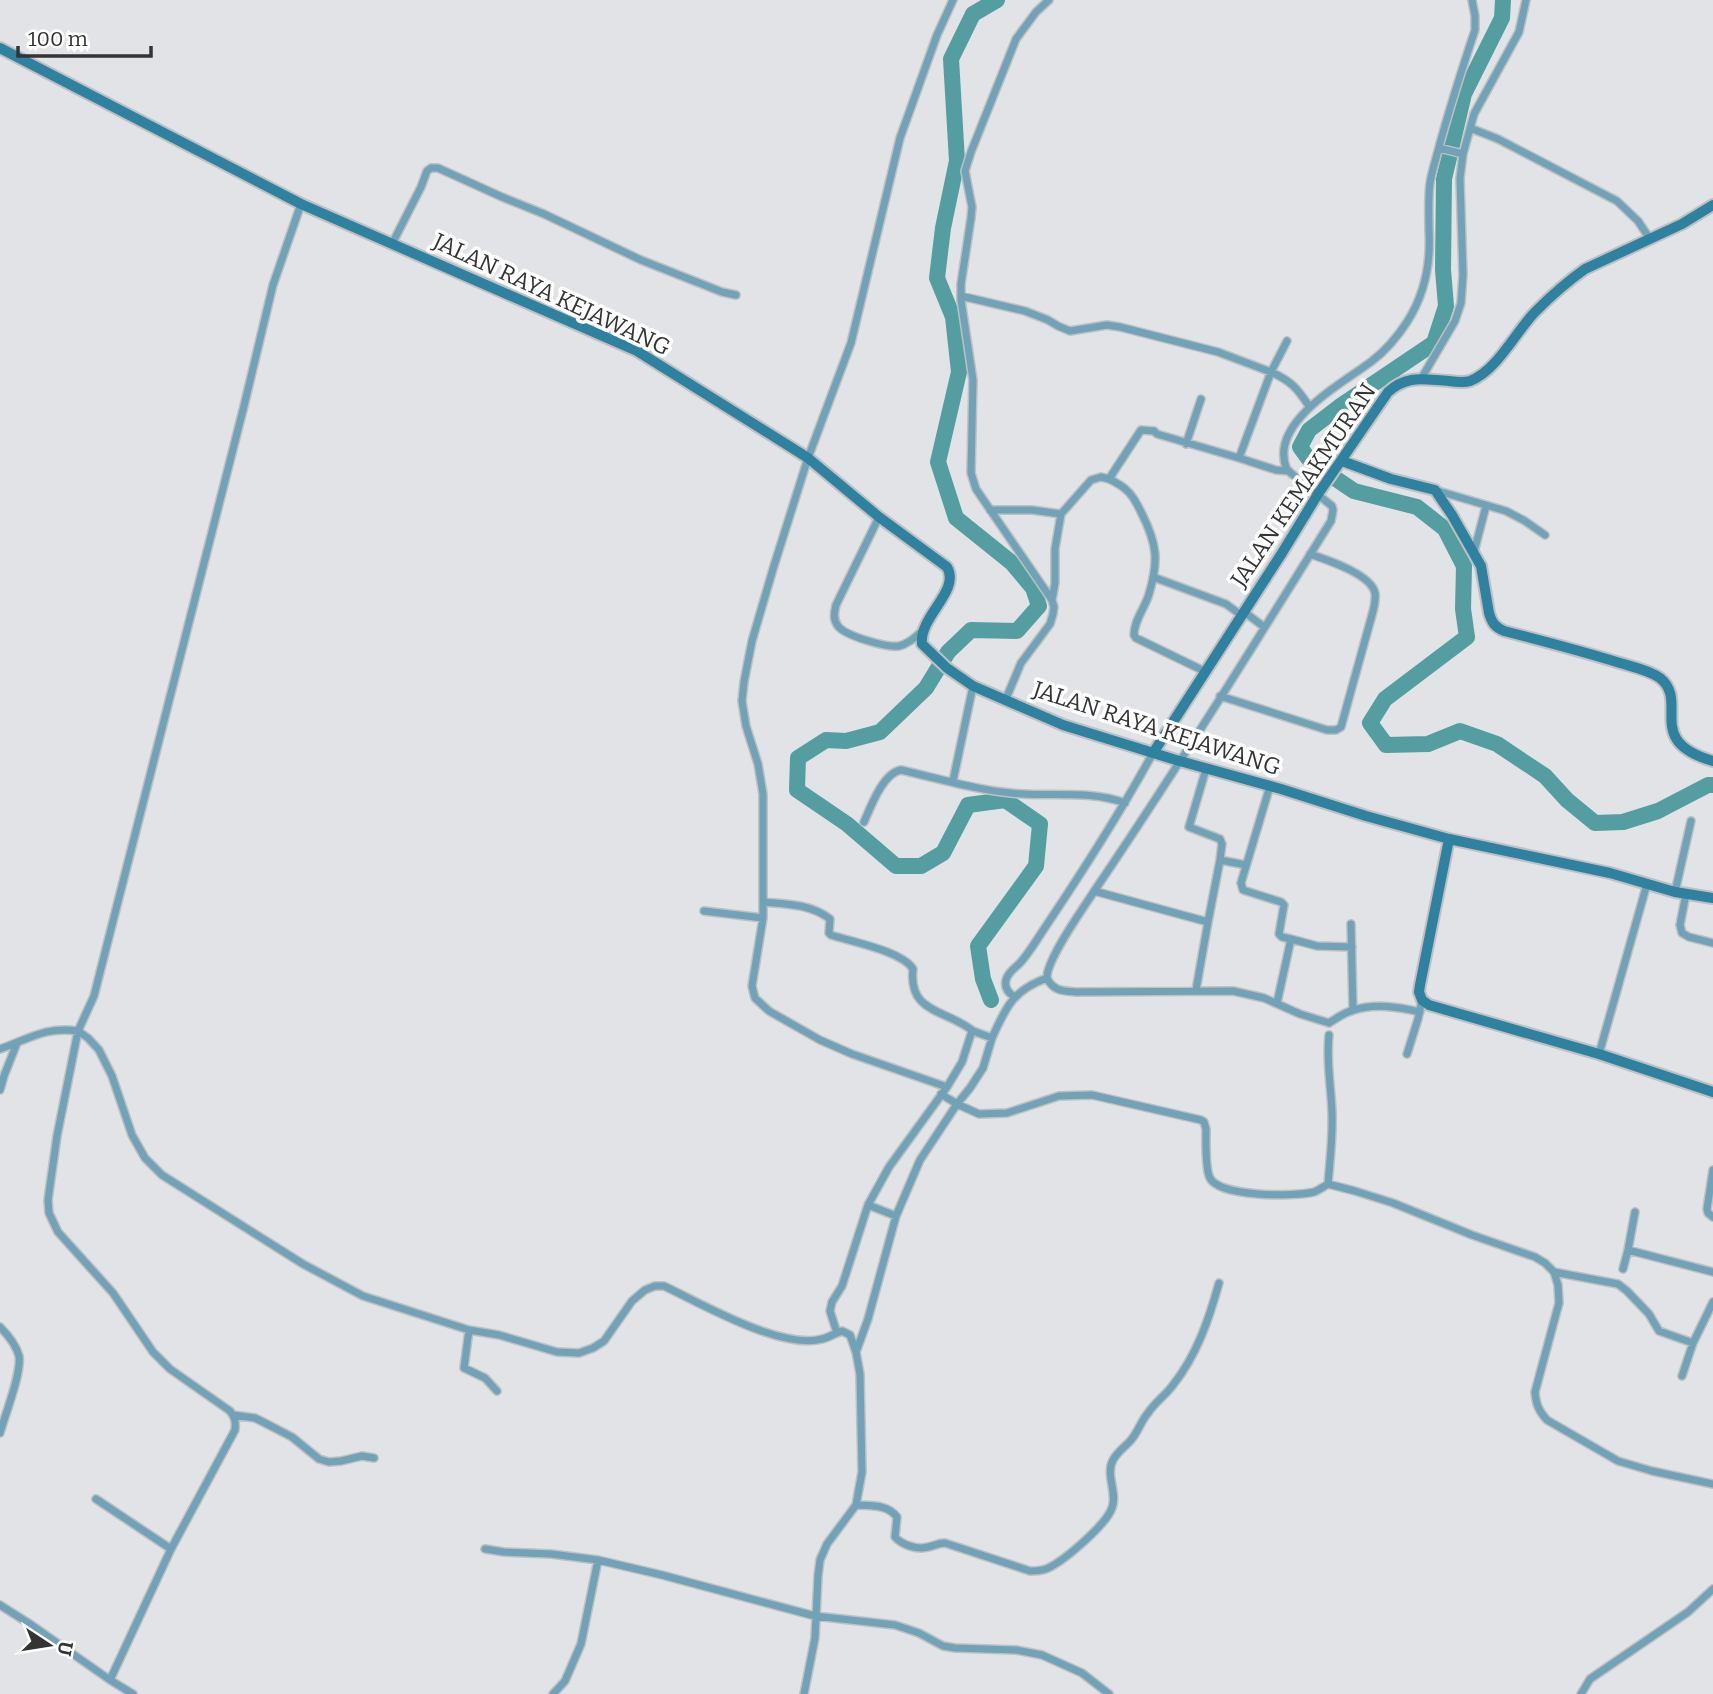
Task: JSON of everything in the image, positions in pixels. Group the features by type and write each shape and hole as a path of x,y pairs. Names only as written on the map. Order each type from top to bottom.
{"street":[{"path":"947,1087 820,1040 769,1011 755,998 752,986 763,902 763,794 742,701 752,641 772,569 808,458 851,343 900,138 953,0"},
{"path":"1005,701 1021,663 1050,624 1054,607 1052,600 976,489 971,473 973,380 961,296 972,207 965,171 1016,39 1036,12 1049,0"},
{"path":"1472,0 1475,30 1458,79 1442,148 1431,180 1427,205 1429,256 1425,284 1415,309 1401,330 1374,359 1309,406 1287,436 1284,463 1289,471 1332,506 1331,521 1075,919 1049,966 1047,978 1058,990 1076,992 1196,990 1247,993 1329,1023 1353,1010 1369,1006 1402,1008 1429,1005 1600,1054 1713,1092"},
{"path":"1421,379 1455,321 1461,303 1463,275 1460,153 1474,114 1517,37 1526,0"},
{"name":"JALAN RAYA KEJAWANG","path":"0,48 301,204 637,351 808,458 879,517 947,567 950,573 948,589 922,631 922,644 947,668 973,686 1063,724 1366,816 1449,839 1610,873 1680,893 1713,898"},
{"path":"1470,128 1526,153 1617,201 1638,221 1650,239"},
{"path":"1442,148 1460,153"},
{"path":"392,244 426,174 431,168 438,168 641,260 736,295"},
{"path":"110,1679 171,1549 235,1430 235,1421 230,1411 170,1369 153,1352 113,1293 58,1232 49,1213 48,1200 57,1136 78,1031 94,996 273,285 301,204"},
{"name":"JALAN KEMAKMURAN","path":"1154,753 1318,494 1388,392 1413,379 1468,382 1476,378 1497,359 1535,312 1573,277 1693,218 1713,205"},
{"path":"961,296 1025,311 1065,330 1107,325 1218,352 1283,377 1295,386 1309,406"},
{"path":"1239,458 1271,372 1287,341"},
{"path":"1186,444 1201,399"},
{"path":"1109,479 1141,430 1154,431 1186,444 1276,470 1289,471"},
{"path":"1338,466 1506,511 1545,536"},
{"path":"1052,600 1055,550 1061,514 1091,480 1101,477 1109,479 1123,486 1133,496 1149,528 1156,552 1149,597 1134,627 1133,635 1204,671"},
{"path":"1435,490 1481,566 1489,613 1496,627 1658,676 1670,692 1672,725 1681,747 1711,759"},
{"path":"1474,552 1486,506"},
{"path":"990,510 1032,510 1061,514"},
{"path":"879,517 836,605 836,625 852,635 886,646 899,646 922,631"},
{"path":"1220,696 1327,730 1341,727 1372,615 1375,592 1372,586 1351,571 1310,554"},
{"path":"1153,577 1226,604 1263,625"},
{"path":"953,781 973,686"},
{"path":"1014,998 1005,985 1009,974 1035,943 1074,886 1154,753"},
{"path":"1196,990 1222,842 1189,827 1206,769"},
{"path":"864,822 887,779 895,771 901,770 1001,792 1074,794 1111,798 1125,803"},
{"path":"1270,786 1241,881 1242,888 1283,903 1284,912 1279,934 1281,937 1320,946 1352,947"},
{"path":"1691,821 1680,893 1680,929 1689,937 1713,943"},
{"path":"1407,1054 1421,1006 1420,985 1449,839"},
{"path":"1220,860 1246,865"},
{"path":"1600,1054 1647,884"},
{"path":"1094,891 1208,922"},
{"path":"763,902 803,906 830,919 831,935 893,954 913,969 911,981 920,1001 973,1031 992,1038"},
{"path":"704,911 760,918"},
{"path":"1351,924 1353,1010"},
{"path":"1277,1003 1291,939"},
{"path":"856,1352 868,1319 892,1214 920,1160 956,1103 983,1068 992,1038 1014,998 1025,987 1047,978"},
{"path":"0,1049 47,1031 78,1031 100,1050 132,1135 145,1158 162,1175 335,1282 363,1296 469,1330 499,1335 557,1352 579,1353 604,1341 632,1301 645,1290 655,1286 664,1286 779,1338 821,1339 836,1329"},
{"path":"836,1329 830,1311 832,1302 838,1294 870,1206 889,1167 944,1096 962,1062 973,1031"},
{"path":"1328,1184 1332,1139 1326,1054 1329,1035"},
{"path":"0,1090 17,1043"},
{"path":"944,1096 979,1114 1007,1113 1073,1094 1092,1095 1203,1120 1210,1180 1221,1188 1263,1195 1290,1195 1312,1192 1328,1184 1393,1203 1535,1257 1554,1272 1618,1284 1649,1314 1659,1331 1693,1343"},
{"path":"1713,1170 1707,1209 1713,1217"},
{"path":"870,1206 892,1214"},
{"path":"1623,1269 1635,1212"},
{"path":"1628,1250 1713,1272"},
{"path":"1554,1272 1559,1303 1535,1392 1539,1412 1547,1420 1618,1461 1713,1484"},
{"path":"856,1505 881,1507 895,1514 895,1536 902,1544 926,1548 945,1543 1030,1571 1048,1568 1065,1558 1092,1534 1113,1507 1110,1468 1112,1461 1132,1439 1147,1413 1175,1384 1187,1366 1209,1318 1219,1283"},
{"path":"1682,1376 1693,1343 1713,1302"},
{"path":"0,1327 17,1350 20,1366 0,1433"},
{"path":"804,1694 815,1638 820,1560 827,1544 856,1505 862,1472 860,1374 856,1352 850,1335 836,1329"},
{"path":"469,1330 464,1368 485,1378 497,1391"},
{"path":"233,1415 255,1418 265,1423 292,1437 319,1459 329,1462 362,1456 374,1458"},
{"path":"96,1499 171,1549"},
{"path":"485,1549 598,1560 815,1616 895,1625 919,1633 943,1646 1016,1650 1042,1655 1082,1673 1108,1694"},
{"path":"553,1694 565,1681 581,1644 598,1560"},
{"path":"1581,1694 1590,1679 1688,1612 1713,1589"},
{"path":"0,1605 134,1694"}],"waterway":[{"path":"991,1000 983,979 978,946 1036,866 1040,824 1005,800 968,805 943,853 921,866 896,866 847,824 797,790 798,758 826,740 846,741 880,732 926,688 948,652 971,630 1017,631 1039,606 1033,588 1012,563 956,518 938,462 959,372 953,317 937,278 943,228 957,161 951,59 973,14 997,0"},
{"path":"1503,0 1502,18 1464,94 1444,179 1443,270 1446,306 1434,343 1309,430 1300,447 1311,462 1354,491 1417,507 1445,529 1464,566 1463,609 1467,637 1385,699 1370,723 1386,745 1428,744 1460,731 1497,744 1545,776 1567,800 1595,823 1623,822 1658,811 1708,785 1713,785"}]}
